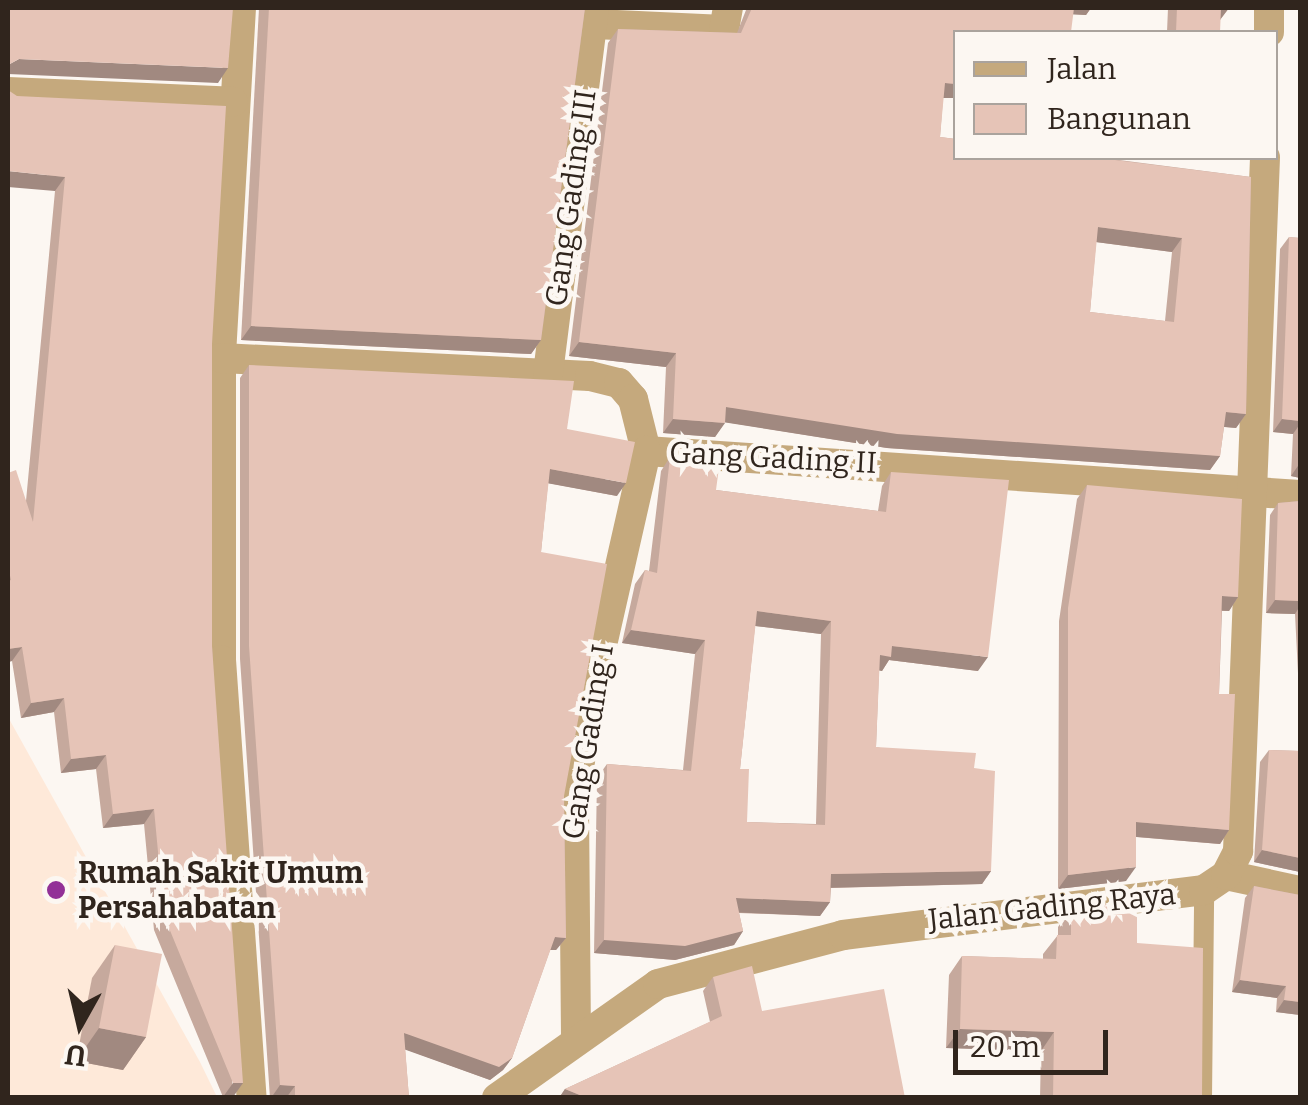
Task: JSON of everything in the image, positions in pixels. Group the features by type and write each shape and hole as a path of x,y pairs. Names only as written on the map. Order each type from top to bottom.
{"street":[{"path":"240,8 221,358 224,789 252,1098"},
{"name":"Gang Gading III","path":"548,373 594,16 724,30 728,8"},
{"path":"8,92 233,102"},
{"path":"1215,882 1238,851 1264,160"},
{"name":"Gang Gading II","path":"221,358 548,373 618,383 633,399 646,452 1300,495"},
{"name":"Gang Gading I","path":"576,1037 568,899 578,774 646,452"},
{"name":"Jalan Gading Raya","path":"497,1098 576,1037 658,984 774,949 954,914 1215,882 1300,891"}],"lane":[{"path":"1202,1098 1215,882"}],"shaded area":[{"name":"Rumah Sakit Umum Persahabatan","path":"8,717 200,1062 217,1097 8,1097"}],"building":[{"path":"8,8 233,8 228,68 19,59 8,65"},
{"path":"269,8 585,8 541,340 251,326"},
{"path":"752,8 1074,8 1071,30 953,30 953,84 945,83 940,137 953,139 953,160 1115,160 1251,177 1246,414 1226,412 1220,456 897,434 726,407 725,423 673,419 676,353 579,342 618,29 741,33","holes":["1098,227 1182,238 1174,322 1090,312"]},
{"path":"1177,8 1221,8 1220,30 1176,30"},
{"path":"8,90 17,96 226,106 212,344 212,646 243,1083 233,1083 164,916 154,809 113,814 106,755 71,759 64,698 31,703 22,647 8,649 8,473 16,470 33,522 65,177 8,171"},
{"path":"1289,237 1300,238 1300,421 1282,419"},
{"path":"249,365 574,381 567,429 635,442 626,483 550,469 541,552 607,564 564,796 566,938 555,937 512,1058 499,1067 404,1033 409,1098 295,1098 295,1086 280,1085 249,646"},
{"path":"670,457 720,460 716,490 886,512 891,472 1009,480 988,657 892,646 891,657 880,655 876,747 976,753 974,768 995,771 991,871 831,874 830,902 736,898 743,931 685,946 604,940 607,764 691,771 705,640 631,630 645,570 657,573","holes":["757,611 831,621 825,825 747,822 749,769 740,769"]},
{"path":"1087,485 1242,499 1238,597 1222,596 1219,694 1235,694 1229,830 1136,822 1136,867 1068,875 1068,608"},
{"path":"1300,501 1300,601 1275,600 1278,503"},
{"path":"1269,750 1300,751 1300,858 1262,850"},
{"path":"1254,886 1300,895 1300,1002 1284,1000 1286,986 1240,980"},
{"path":"1137,900 1137,943 1203,948 1202,1098 1053,1098 1054,1032 960,1029 962,956 1056,959 1057,935 1071,935 1071,908"},
{"path":"115,945 162,954 146,1037 99,1028"},
{"path":"752,966 762,1011 884,989 905,1098 587,1098 565,1089 722,1016 713,977"}],"place":[{"name":"Rumah Sakit Umum Persahabatan","path":"56,890"}]}
